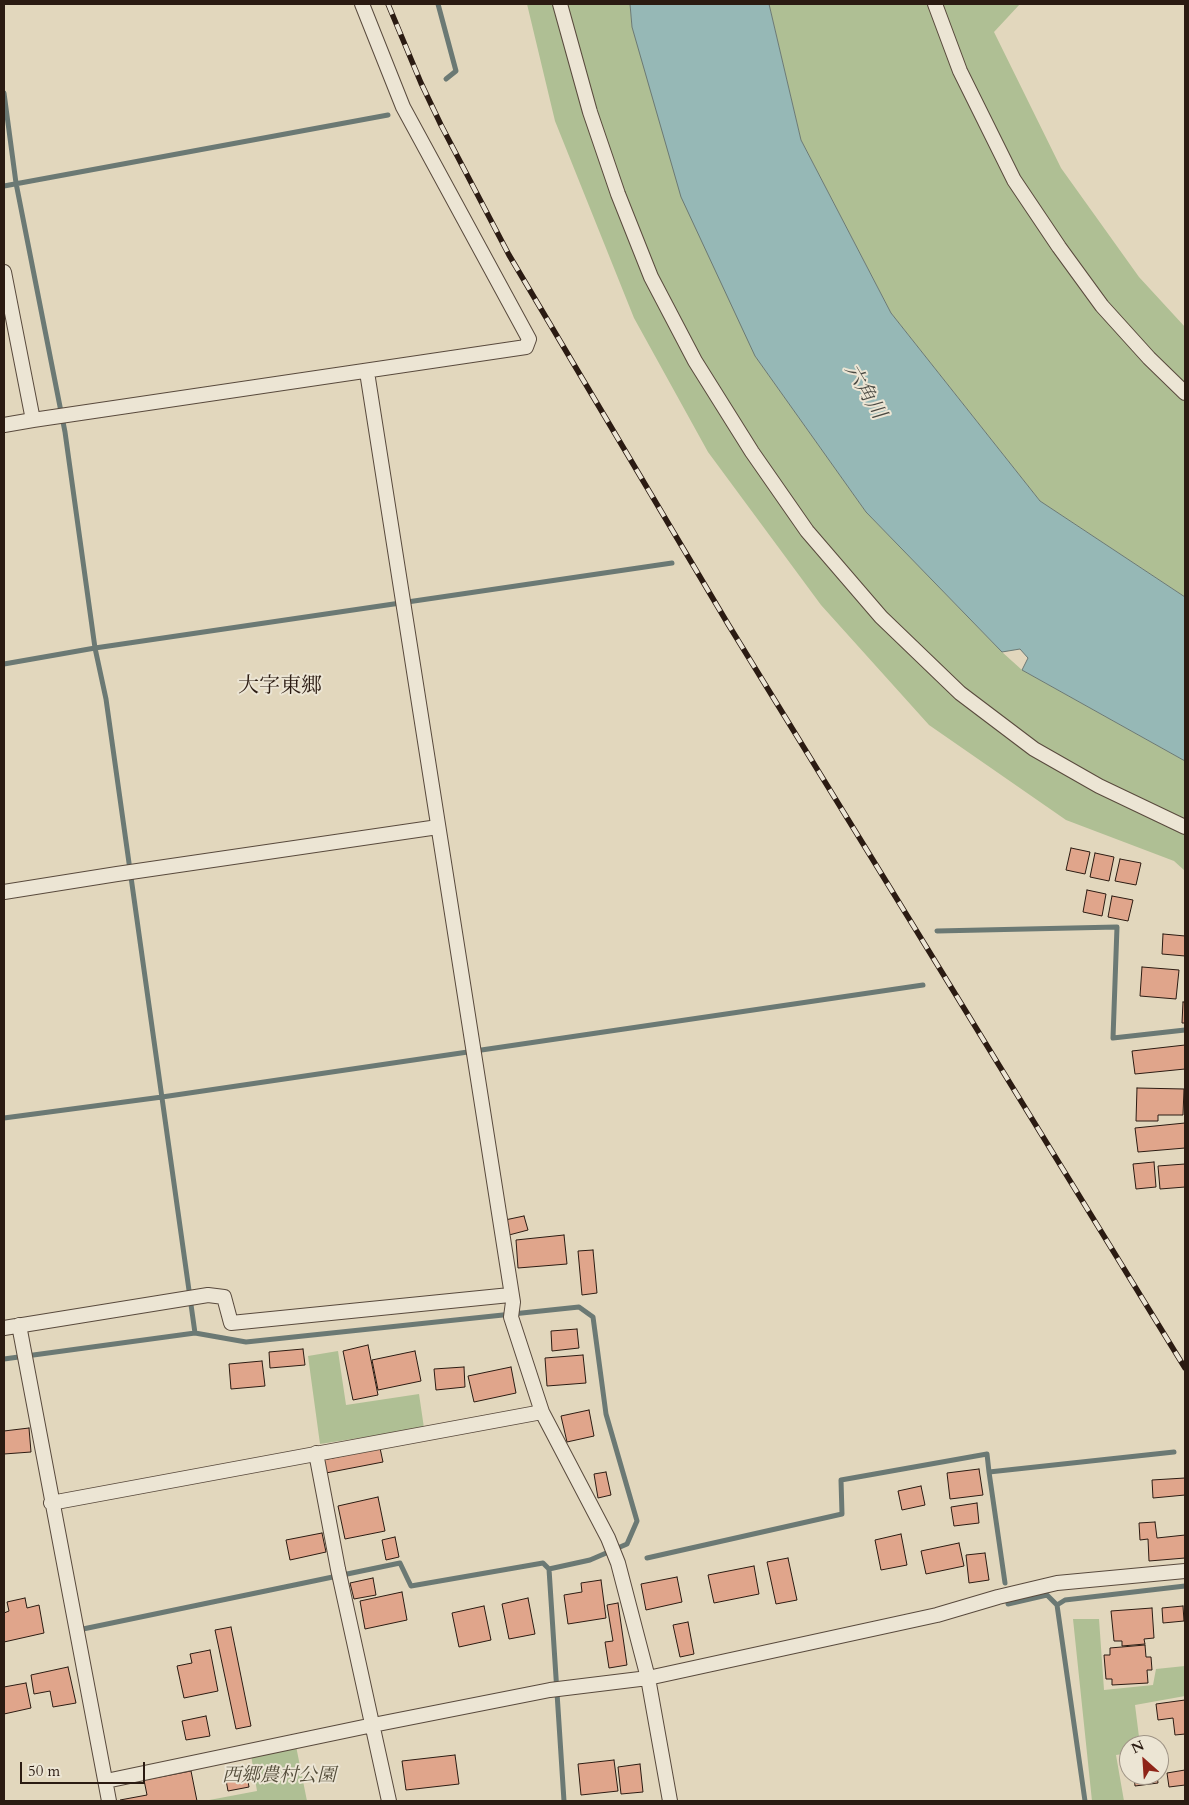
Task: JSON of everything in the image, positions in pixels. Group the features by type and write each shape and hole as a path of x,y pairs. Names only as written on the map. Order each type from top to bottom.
{"street":[{"path":"4,425 526,347 528,339 403,107 362,4"},
{"path":"560,4 590,112 618,194 651,277 694,361 752,452 807,531 881,617 960,693 1034,749 1099,786 1185,827"},
{"path":"935,4 960,71 1014,180 1102,306 1149,358 1185,393"},
{"path":"4,272 39,420"},
{"path":"367,372 511,1299 511,1317 542,1412 608,1538 618,1562 648,1678 670,1801"},
{"path":"4,892 438,827"},
{"path":"4,1328 19,1324 208,1295 224,1297 232,1323 511,1299"},
{"path":"19,1324 109,1801"},
{"path":"52,1503 542,1412"},
{"path":"316,1453 339,1576 389,1801"},
{"path":"106,1781 571,1686 648,1678 937,1615 998,1597 1057,1583 1185,1571"}],"green space":[{"path":"527,4 630,4 632,27 755,356 866,512 1002,652 1022,670 1185,761 1185,871 1174,861 1066,820 929,725 821,605 708,452 634,318 555,121"},
{"path":"769,4 1020,4 994,32 1061,168 1139,277 1185,327 1185,597 1040,501 891,313 801,140"},
{"path":"338,1351 346,1405 419,1394 424,1428 320,1444 308,1356"},
{"path":"1073,1619 1099,1619 1104,1690 1153,1685 1156,1669 1185,1666 1185,1696 1135,1705 1139,1735 1119,1735 1119,1755 1116,1755 1119,1785 1121,1785 1124,1801 1092,1801"},
{"name":"西郷農村公園","path":"296,1746 307,1801 204,1801 257,1791 251,1755"}],"water":[{"name":"六角川","path":"630,4 769,4 801,140 891,313 1040,501 1185,597 1185,761 1022,670 1028,658 1020,649 1002,652 866,512 755,356 681,197 632,27"}],"building":[{"path":"1071,848 1090,852 1085,874 1066,870"},
{"path":"1095,853 1114,857 1109,881 1090,877"},
{"path":"1120,859 1141,863 1136,885 1115,881"},
{"path":"1087,890 1106,894 1102,916 1083,912"},
{"path":"1112,896 1133,900 1128,921 1108,917"},
{"path":"1163,934 1185,936 1185,956 1162,954"},
{"path":"1142,967 1179,970 1176,999 1140,996"},
{"path":"1183,1002 1185,1002 1185,1023 1182,1023"},
{"path":"1185,1045 1185,1069 1135,1074 1132,1051"},
{"path":"1137,1088 1184,1089 1183,1115 1158,1115 1158,1121 1136,1121"},
{"path":"1185,1123 1185,1148 1138,1152 1135,1128"},
{"path":"1154,1162 1156,1187 1136,1189 1133,1164"},
{"path":"1185,1164 1185,1187 1160,1189 1158,1166"},
{"path":"524,1216 528,1230 509,1235 505,1220"},
{"path":"564,1235 567,1264 518,1268 516,1240"},
{"path":"593,1250 597,1293 582,1295 578,1251"},
{"path":"577,1329 579,1348 552,1351 551,1331"},
{"path":"368,1345 378,1395 353,1400 343,1351"},
{"path":"303,1349 305,1365 270,1368 269,1352"},
{"path":"415,1351 421,1381 378,1390 372,1360"},
{"path":"583,1355 586,1383 547,1386 545,1358"},
{"path":"262,1361 265,1386 231,1389 229,1364"},
{"path":"464,1367 465,1387 436,1390 434,1369"},
{"path":"511,1367 516,1393 474,1402 468,1376"},
{"path":"589,1410 594,1436 567,1442 561,1416"},
{"path":"29,1428 31,1452 4,1454 4,1431"},
{"path":"380,1448 383,1462 326,1473 323,1460"},
{"path":"979,1469 983,1495 950,1499 947,1473"},
{"path":"606,1472 611,1495 598,1498 594,1474"},
{"path":"1185,1478 1185,1495 1153,1498 1152,1480"},
{"path":"921,1486 925,1505 902,1510 898,1491"},
{"path":"378,1497 385,1531 345,1539 338,1506"},
{"path":"977,1503 979,1523 954,1526 951,1507"},
{"path":"1155,1522 1157,1538 1185,1535 1185,1558 1149,1561 1148,1539 1140,1540 1139,1523"},
{"path":"322,1533 326,1552 290,1560 286,1540"},
{"path":"901,1534 907,1565 881,1570 875,1540"},
{"path":"395,1537 399,1557 386,1560 382,1540"},
{"path":"959,1543 964,1566 926,1574 921,1551"},
{"path":"985,1553 989,1580 969,1583 966,1555"},
{"path":"788,1558 797,1600 776,1604 767,1562"},
{"path":"754,1566 759,1594 714,1603 708,1575"},
{"path":"677,1577 682,1602 646,1610 641,1584"},
{"path":"373,1578 376,1595 354,1599 350,1583"},
{"path":"601,1580 606,1618 568,1624 564,1595 582,1592 581,1583"},
{"path":"402,1592 407,1620 365,1629 360,1601"},
{"path":"25,1598 27,1608 39,1605 44,1633 4,1642 4,1613 9,1611 7,1602"},
{"path":"528,1598 535,1634 509,1639 502,1604"},
{"path":"618,1603 627,1665 609,1668 605,1642 613,1641 607,1605"},
{"path":"484,1606 491,1640 459,1647 452,1613"},
{"path":"1183,1606 1184,1621 1163,1623 1162,1608"},
{"path":"1152,1608 1154,1638 1144,1639 1145,1644 1122,1646 1122,1641 1114,1641 1111,1611"},
{"path":"688,1622 694,1654 680,1657 673,1625"},
{"path":"231,1627 251,1726 236,1729 215,1630"},
{"path":"1145,1645 1146,1657 1151,1657 1152,1670 1147,1670 1148,1683 1112,1685 1112,1679 1106,1679 1104,1655 1110,1655 1110,1648"},
{"path":"210,1650 218,1691 184,1698 177,1666 192,1663 190,1654"},
{"path":"68,1667 76,1703 53,1707 50,1691 34,1694 31,1675"},
{"path":"26,1683 31,1708 4,1714 4,1687"},
{"path":"1185,1700 1185,1734 1175,1735 1173,1718 1158,1720 1156,1704"},
{"path":"206,1716 210,1736 186,1740 182,1721"},
{"path":"455,1755 459,1784 406,1790 402,1761"},
{"path":"614,1760 618,1791 581,1795 578,1764"},
{"path":"640,1764 643,1792 621,1794 618,1767"},
{"path":"1185,1770 1185,1785 1169,1787 1169,1773"},
{"path":"191,1771 197,1801 120,1801 147,1795 144,1780"},
{"path":"247,1776 249,1787 228,1791 226,1780"}],"waterway":[{"path":"438,4 456,71 446,79"},
{"path":"4,93 16,183 65,432 95,648 106,699 195,1333"},
{"path":"4,186 388,115"},
{"path":"4,664 95,648 672,563"},
{"path":"937,931 1117,927 1113,1038 1185,1030"},
{"path":"4,1118 162,1097 923,985"},
{"path":"4,1359 195,1333 246,1342 579,1307 593,1317 606,1414 637,1521 627,1544 590,1560 549,1569 564,1801"},
{"path":"647,1558 842,1514 841,1480 987,1454 989,1472 1174,1452"},
{"path":"989,1472 1005,1583"},
{"path":"83,1629 400,1563 411,1586 543,1563 549,1569"},
{"path":"1085,1801 1057,1605 1065,1600 1185,1586"},
{"path":"1008,1604 1047,1595 1057,1605"}],"railway":[{"path":"388,4 441,125 509,255 728,624 1185,1368"}],"district":[{"name":"大字東郷","path":"280,687"}]}
